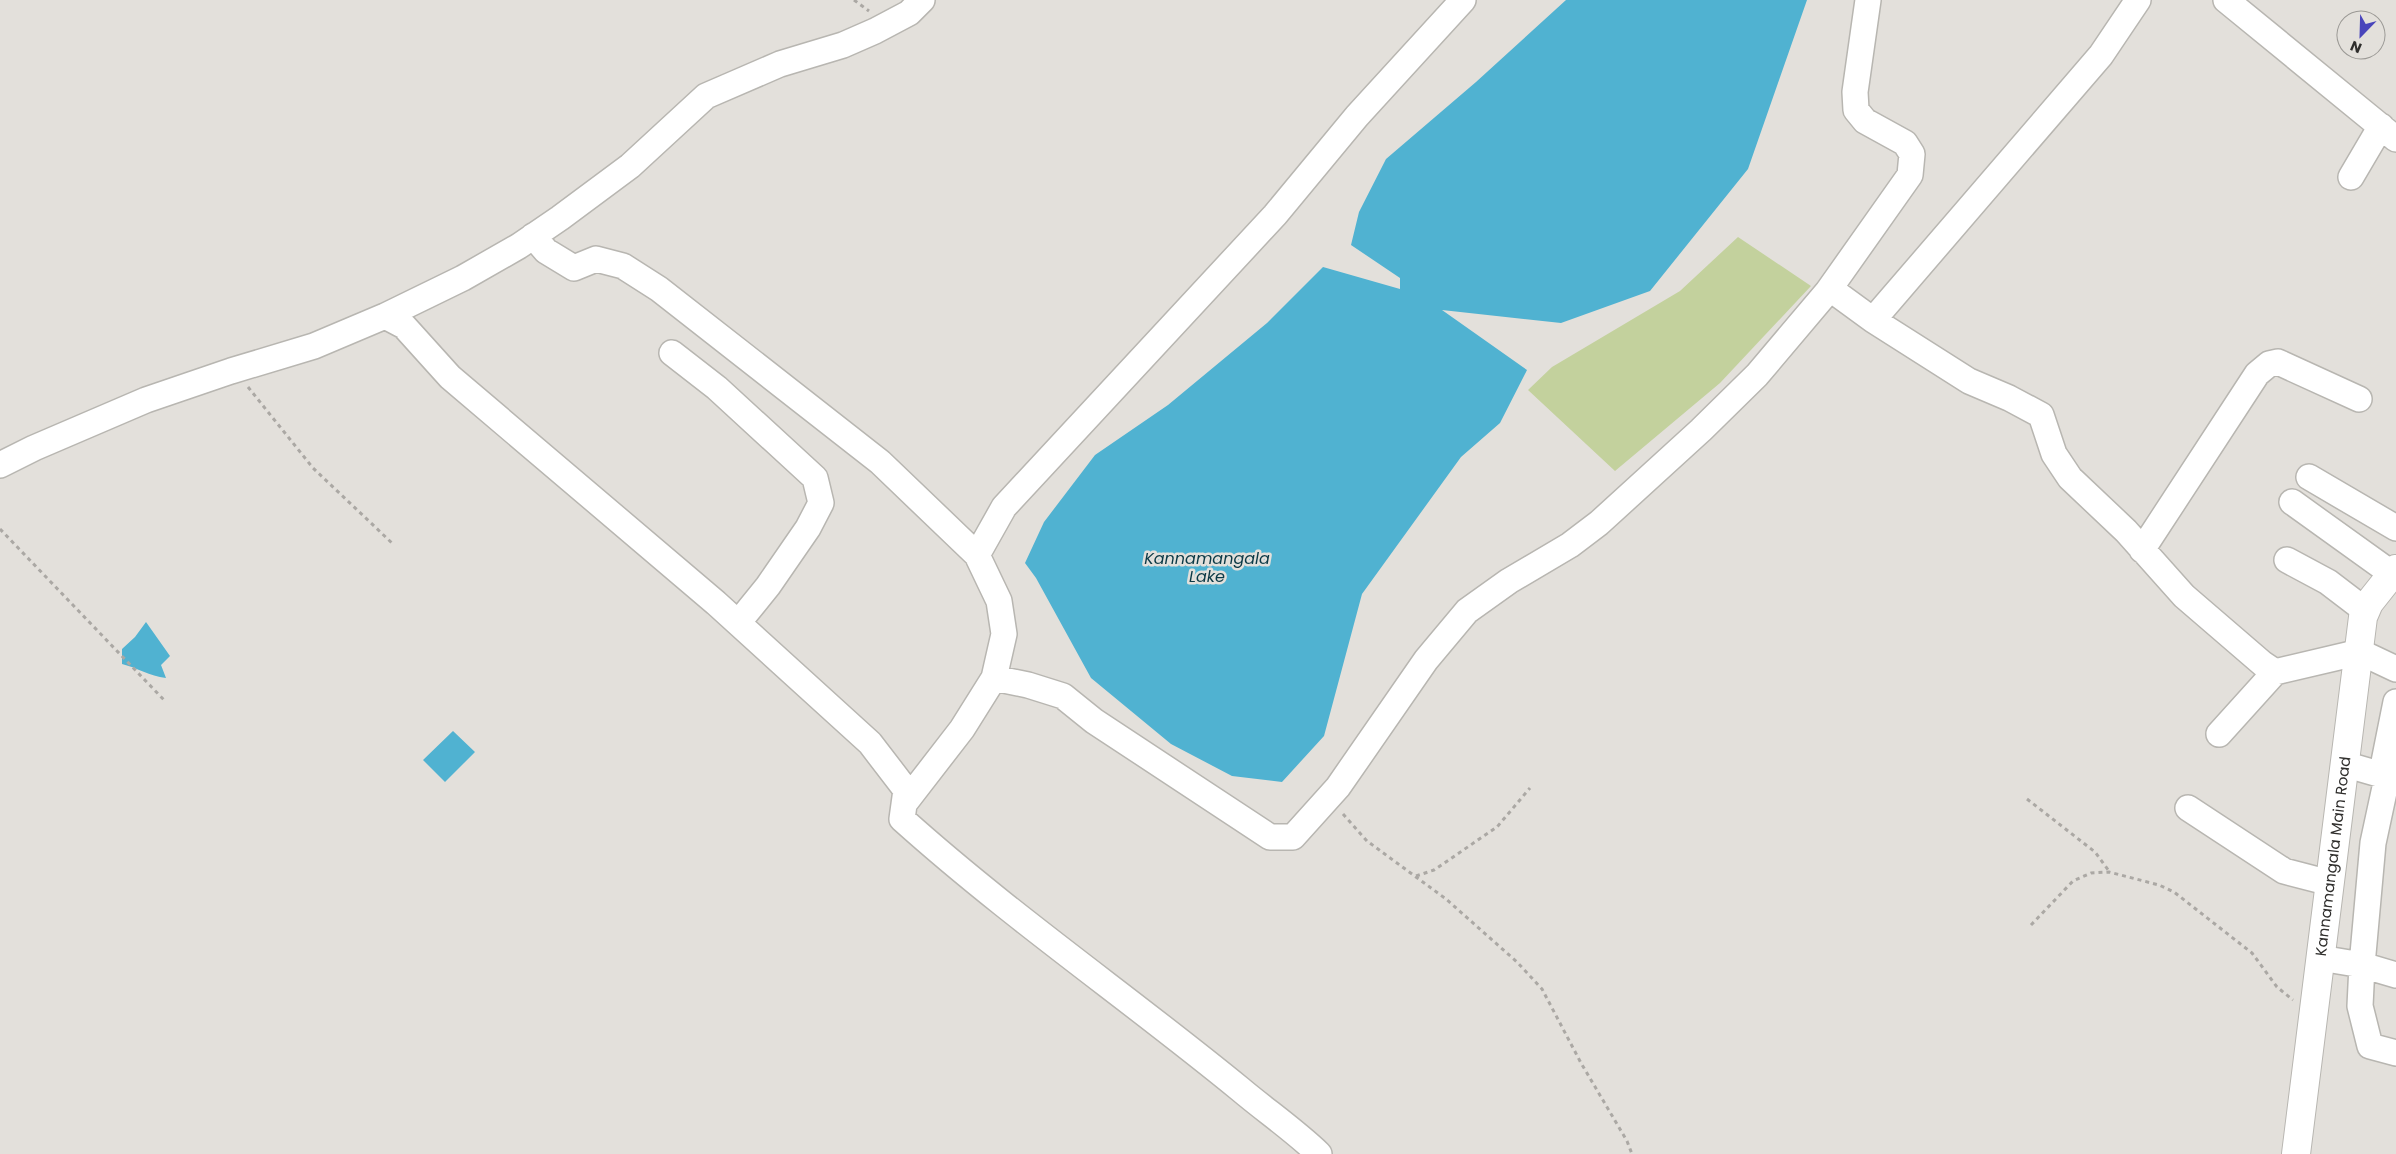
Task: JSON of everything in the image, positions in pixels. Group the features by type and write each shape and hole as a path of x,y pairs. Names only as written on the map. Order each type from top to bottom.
{"main road":[{"name":"Kannamangala Main Road","path":"2296,1154 2344,764 2366,611 2394,571"}],"street":[{"path":"0,465 34,448 146,400 231,370 306,349 385,316 463,278 533,236 630,166 706,96 780,64 843,45 875,31 909,12 922,0"},
{"path":"977,555 1004,507 1275,215 1357,116 1463,0"},
{"path":"994,678 1028,685 1063,696 1094,722 1270,837 1294,836 1338,787 1426,660 1467,611 1509,581 1570,545 1599,523 1757,376 1828,291 1910,174 1912,154 1905,144 1865,121 1856,110 1855,92 1868,0"},
{"path":"1873,320 2101,55 2138,0"},
{"path":"2226,0 2388,132 2351,178"},
{"path":"533,236 546,251 574,268 596,259 623,266 659,290 880,462 977,555 999,601 1004,634 994,678 962,729 904,804"},
{"path":"1828,291 1836,293 1873,320 1969,381 2009,398 2041,415 2054,454 2070,478 2142,550 2184,596 2262,664 2275,672"},
{"path":"385,316 404,326 450,377 738,623 870,744 906,790 902,820 934,848 1178,1038 1300,1136 1319,1154"},
{"path":"672,353 717,388 815,478 820,503 808,528 768,586 738,623"},
{"path":"2142,550 2258,374 2269,364 2278,362 2359,399"},
{"path":"2309,478 2396,528"},
{"path":"2292,502 2394,571"},
{"path":"2288,560 2328,582 2366,611"},
{"path":"2219,734 2275,672 2360,652 2396,669"},
{"path":"2392,779 2383,767 2396,702"},
{"path":"2344,764 2392,779"},
{"path":"2392,779 2373,843 2360,1006 2370,1046 2396,1053"},
{"path":"2188,808 2284,871 2330,883"},
{"path":"2320,958 2362,965 2396,975"}],"path":[{"path":"231,370 251,390 285,436 313,468 393,544"},
{"path":"0,529 164,700"},
{"path":"1338,787 1337,805 1346,819 1367,841 1416,876 1492,939 1542,989 1581,1063 1627,1141 1632,1154"},
{"path":"1416,876 1434,870 1497,826 1530,788"},
{"path":"2027,800 2095,852 2109,872"},
{"path":"2031,925 2072,882 2091,873 2109,872 2159,885 2174,892 2252,953 2277,987 2289,998 2314,1010"}],"green space":[{"path":"1738,237 1811,286 1720,383 1615,471 1528,390 1552,367 1680,291"}],"water":[{"name":"Kannamangala Lake","path":"1566,0 1807,0 1748,169 1650,291 1561,323 1442,310 1527,370 1500,423 1461,457 1362,594 1324,736 1282,782 1232,776 1171,744 1091,678 1036,578 1025,563 1044,522 1095,455 1168,405 1267,323 1323,267 1400,289 1400,278 1351,245 1359,212 1386,159 1476,82"},
{"path":"146,622 170,656 161,665 166,678 154,676 122,664 122,649 135,637"},
{"path":"453,731 475,752 445,782 423,760"}]}
